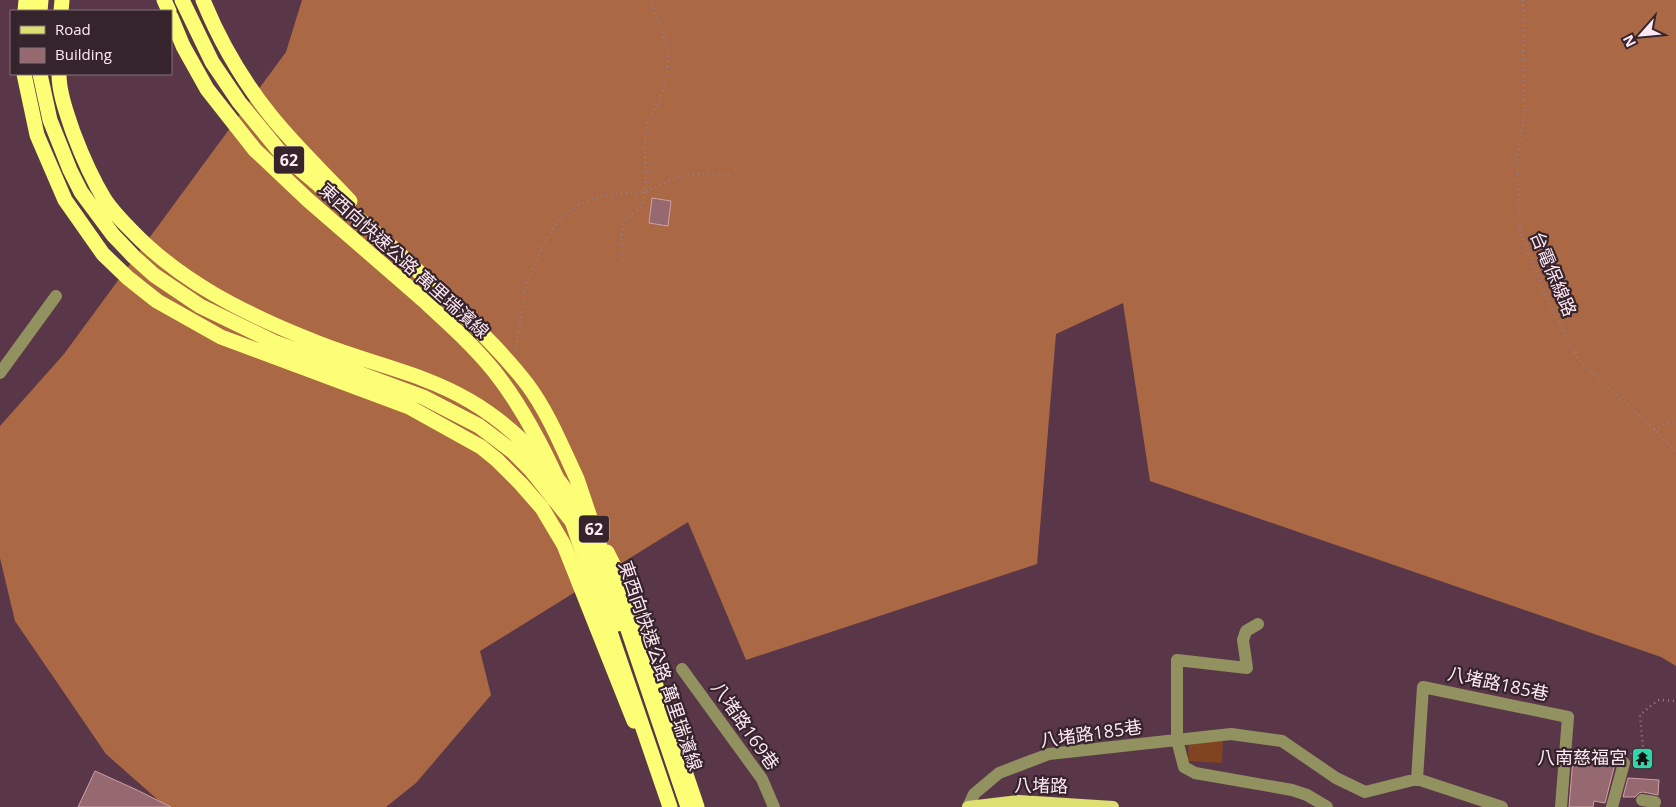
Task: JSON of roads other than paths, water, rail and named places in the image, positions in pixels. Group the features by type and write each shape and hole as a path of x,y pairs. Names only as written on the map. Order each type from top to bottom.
{"highway":[{"name":"東西向快速公路 萬里瑞濱線","path":"182,0 212,62 239,102 280,152 393,248 435,287 478,329 528,385 560,442 577,479 688,807"},
{"path":"203,0 211,20 234,64 272,116 393,248"},
{"name":"東西向快速公路 萬里瑞濱線","path":"172,18 184,46 207,89 255,150 308,200 421,298 471,345 516,401 543,447 559,483 670,807"},
{"path":"24,75 37,136 65,200 103,254 128,278 157,301 221,337 409,407 466,438 497,460 533,498 549,519 570,558 610,662 670,807"},
{"path":"40,75 50,120 81,192 113,235 154,274 200,306 274,342 422,397 479,426 512,451 531,470 575,525 592,554 603,580 680,807"},
{"path":"59,75 59,82 78,147 106,202 119,218 170,266 222,300 309,340 439,386 470,400 492,415 539,457 573,499 600,539 619,576 697,807"}],"main road":[{"name":"八堵路","path":"968,807 1019,801 1113,807"}],"street":[{"path":"0,373 56,296"},
{"path":"1258,624 1246,631 1243,640 1247,668 1177,660 1178,740 1184,767 1195,773 1292,790 1308,795 1327,807"},
{"name":"八堵路169巷","path":"682,669 762,779 774,807"},
{"name":"八堵路185巷","path":"968,807 974,794 999,773 1049,754 1231,734 1282,741 1336,778 1365,792 1391,787 1417,779 1423,687 1568,717 1561,807"},
{"path":"1612,807 1624,764"},
{"path":"1417,779 1502,807"},
{"path":"1642,800 1655,802 1653,807"}],"place":[{"name":"八南慈福宮","path":"1643,758"}]}
